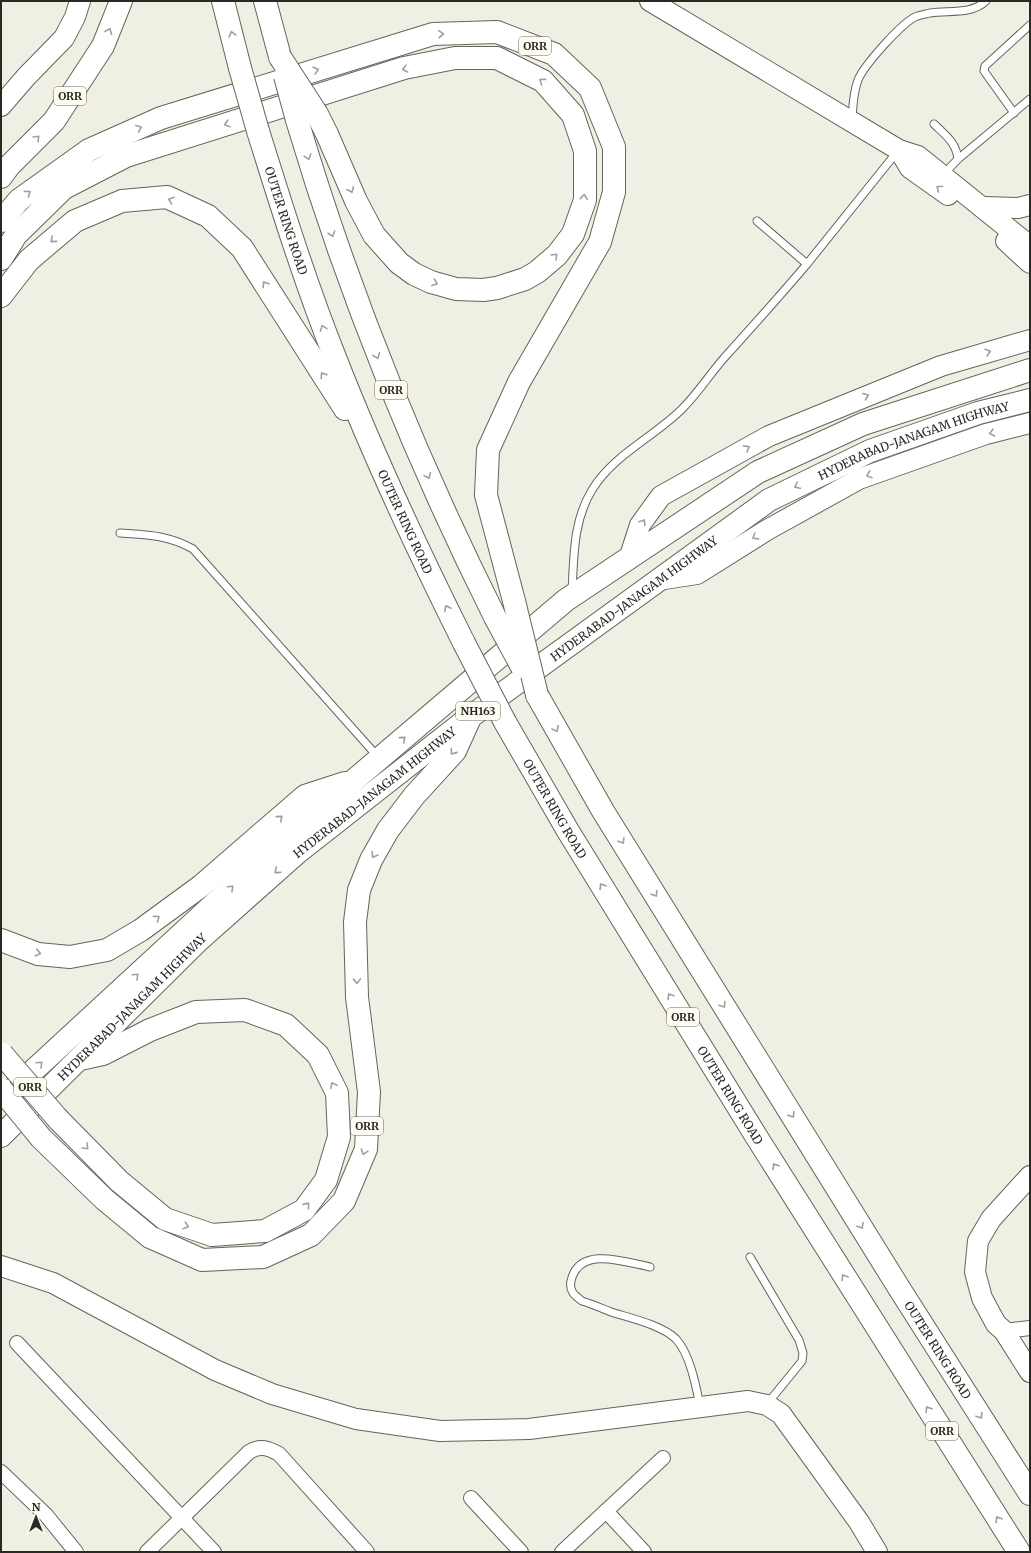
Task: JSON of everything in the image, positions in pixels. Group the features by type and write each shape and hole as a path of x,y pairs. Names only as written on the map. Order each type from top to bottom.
{"highway":[{"name":"ORR","path":"1,177 9,166 54,121 103,46 121,1"},
{"name":"OUTER RING ROAD","path":"224,1 240,68 258,132 315,305 374,455 426,567 464,643 505,722 568,831 748,1122 1019,1552"},
{"path":"265,1 280,57 307,117"},
{"name":"ORR","path":"1,221 19,200 89,150 161,118 434,34 497,32 554,54 590,88 614,147 614,192 600,242 519,382 488,450 486,495 537,695"},
{"name":"ORR","path":"1,260 16,235 64,188 126,156 404,68 455,58 497,58 543,81 573,115 585,151 585,200 573,234 557,255 537,272 524,279 497,288 483,290 456,289 443,286 419,276 399,264 374,235 356,201 328,134 307,117"},
{"name":"OUTER RING ROAD","path":"307,117 334,238 373,345 441,505 496,617 537,695 603,811 895,1282 1030,1494"},
{"path":"1,296 29,260 75,221 122,201 167,197 208,216 242,248 374,455"},
{"name":"HYDERABAD-JANAGAM HIGHWAY","path":"1,1100 279,844 571,597 758,472 863,424 1029,370"},
{"name":"HYDERABAD-JANAGAM HIGHWAY","path":"1,1136 199,940 298,852 470,717 769,500 870,451 978,413 1030,400"},
{"name":"ORR","path":"1,1089 42,1138 104,1199 150,1237 202,1260 263,1257 311,1235 344,1201 366,1149 369,1092 357,997 355,922 359,890 371,860 388,830 414,796 455,751 470,717"},
{"path":"1,940 38,954 70,957 107,950 141,930 201,886 305,796 356,779"},
{"name":"ORR","path":"2,1053 58,1119 119,1181 165,1219 212,1235 266,1231 304,1210 326,1180 339,1137 337,1093 318,1056 286,1025 245,1010 196,1012 150,1030 103,1054 79,1059"}],"main road":[{"path":"1,106 26,77 64,38 75,17 80,1"},
{"path":"650,1 899,150 918,156 983,207 1020,239 1030,263"},
{"path":"899,150 910,168 1020,239"},
{"path":"983,207 1018,208 1030,205"},
{"path":"1020,239 1030,215"},
{"path":"630,559 640,525 661,496 769,436 941,366 1030,340"},
{"path":"658,580 697,574 767,530 859,479 986,434 1030,424"},
{"path":"1030,1176 991,1219 978,1241 974,1272 982,1298 996,1324 1004,1331 1030,1372"},
{"path":"1,1266 52,1283 214,1370 272,1394 356,1419 440,1432 529,1429 748,1401 767,1405 781,1414 859,1522 877,1552"}],"street":[{"path":"1004,1331 1030,1328"},
{"path":"17,1343 214,1552"},
{"path":"147,1552 248,1452 256,1447 269,1449 279,1454 367,1552"},
{"path":"562,1552 663,1458"},
{"path":"2,1473 46,1515 76,1552"},
{"path":"471,1498 521,1552"},
{"path":"606,1511 644,1552"}],"lane":[{"path":"852,122 854,90 858,78 866,65 885,44 915,17 930,13 967,11 980,7 986,1"},
{"path":"1014,113 984,71 985,66 1030,25"},
{"path":"943,175 958,159 1030,100"},
{"path":"934,124 954,144 957,149 958,159"},
{"path":"571,597 575,537 578,523 592,489 633,447 680,411 696,395 723,359 807,264 899,150"},
{"path":"758,222 807,264"},
{"path":"120,533 160,536 177,540 193,549 380,759"},
{"path":"750,1257 799,1340 803,1353 802,1361 767,1405"},
{"path":"650,1267 610,1259 594,1258 586,1260 577,1267 572,1276 570,1286 573,1295 582,1300 667,1333 676,1340 684,1352 694,1376 701,1408"}]}
